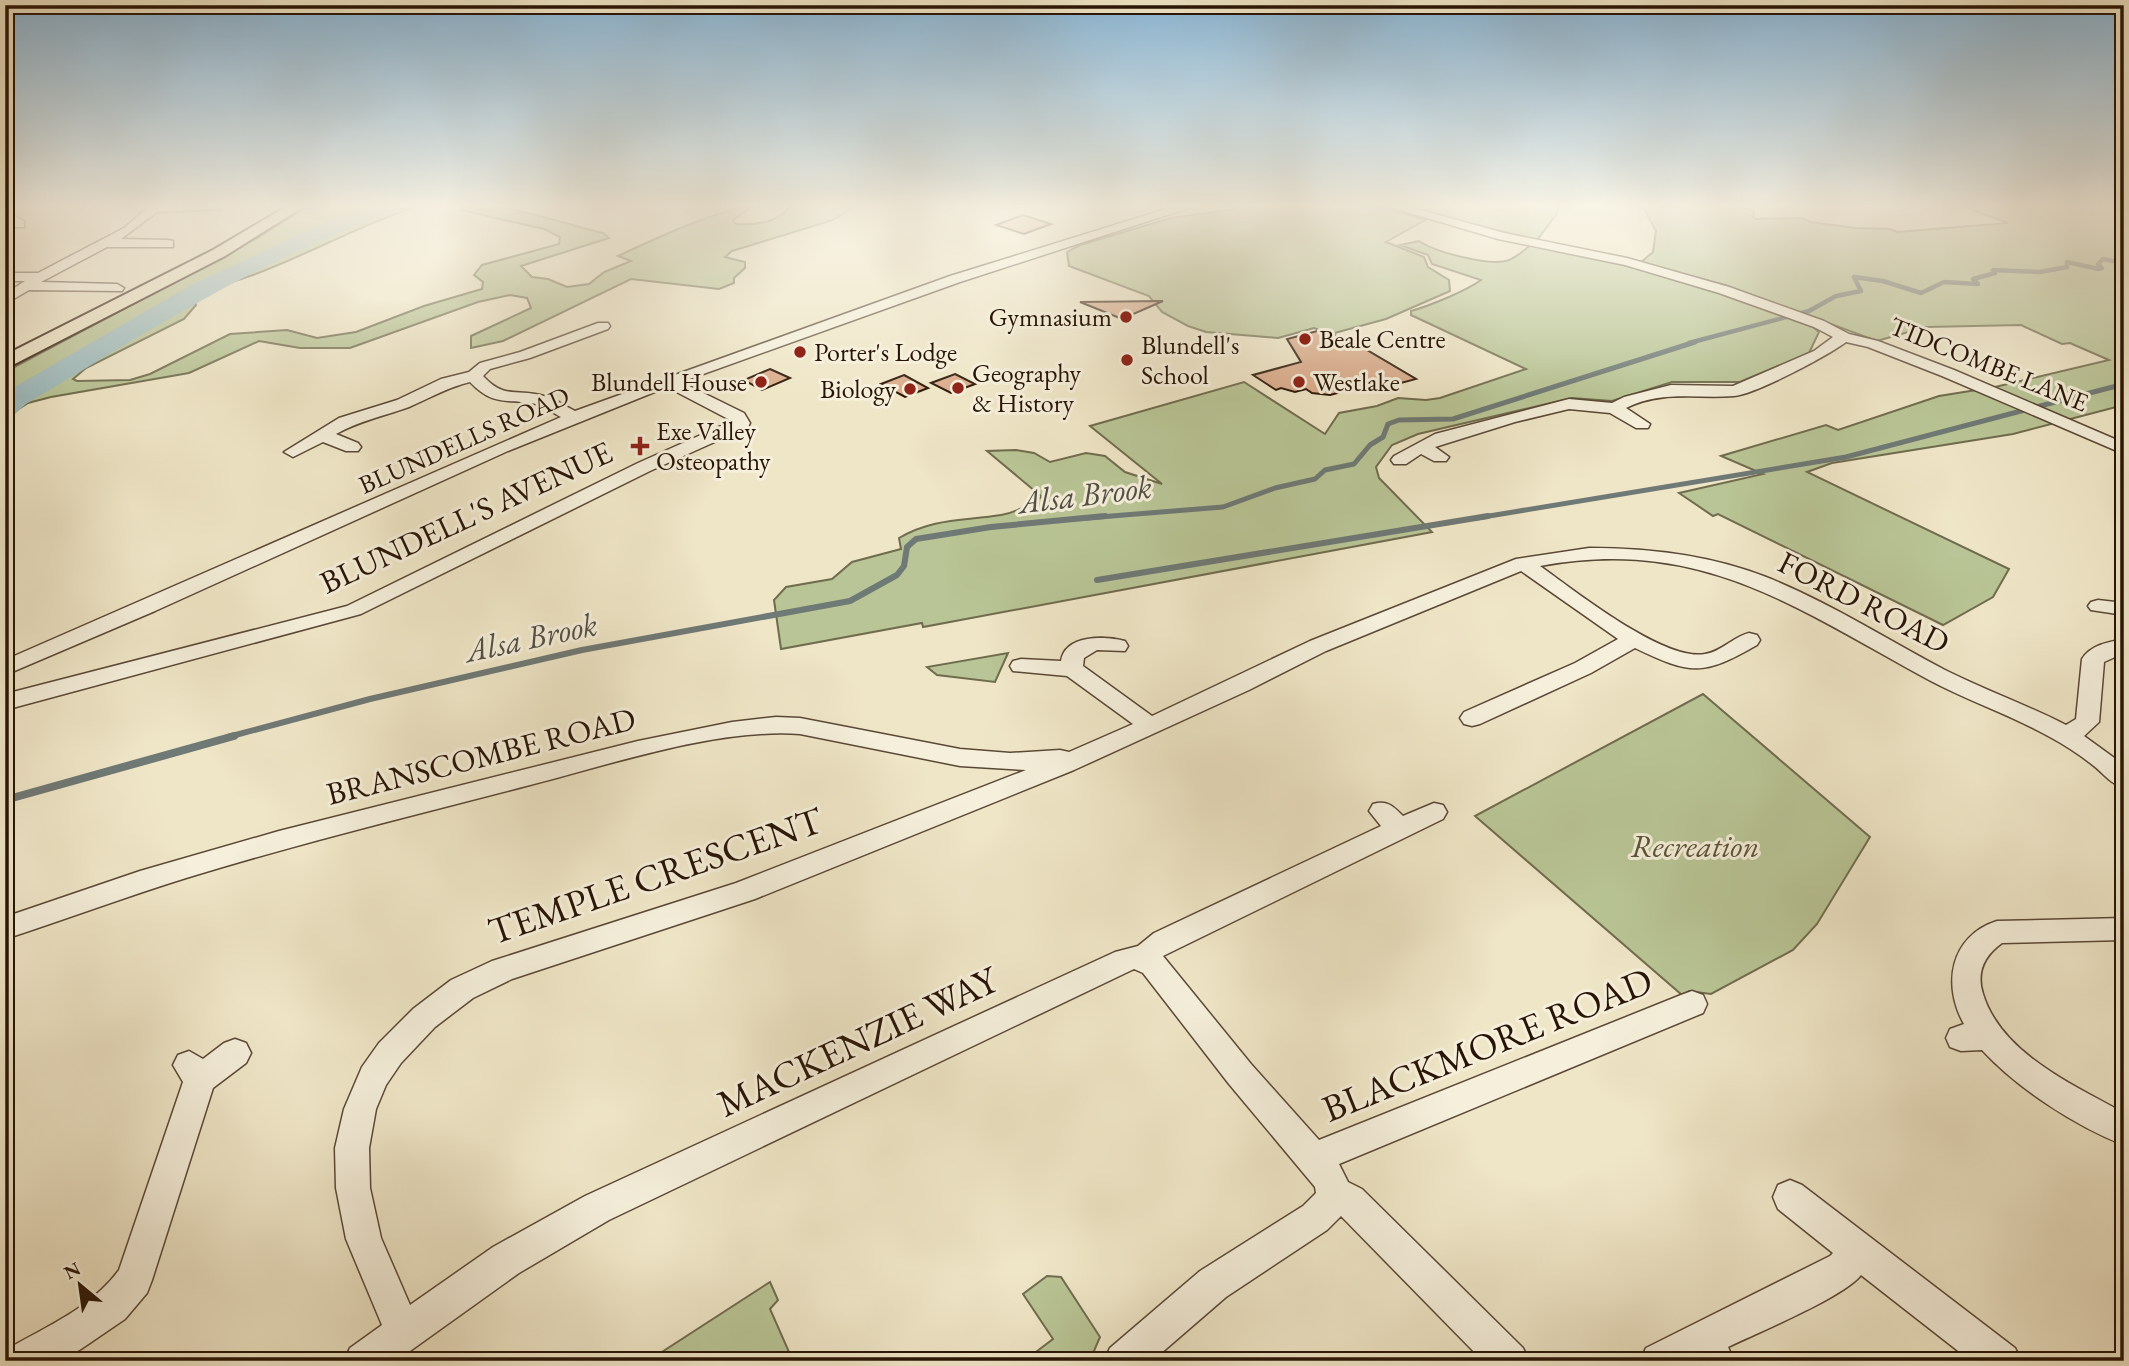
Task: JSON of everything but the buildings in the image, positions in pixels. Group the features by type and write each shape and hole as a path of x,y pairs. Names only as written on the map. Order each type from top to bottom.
{"main road":[{"path":"5,363 187,269"}],"street":[{"path":"5,300 56,269"},
{"name":"BLUNDELLS ROAD","path":"5,668 180,594 574,417 987,269"},
{"name":"TIDCOMBE LANE","path":"1650,269 1724,290 1844,337 1873,344 2124,449"},
{"path":"83,286 102,275"},
{"path":"5,277 40,277"},
{"path":"26,286 117,288"},
{"path":"293,453 345,422 403,403 447,382 474,376 485,366 525,355 605,321 620,327"},
{"path":"1614,408 1630,400 1671,390 1741,389 1750,382 1819,354 1844,337"},
{"path":"474,376 488,391 500,397 541,400 574,417"},
{"name":"BLUNDELL'S AVENUE","path":"5,702 354,610 742,421 671,383"},
{"path":"1400,460 1440,438 1457,436 1561,406 1614,408 1643,424"},
{"path":"322,435 352,447"},
{"path":"1421,447 1440,457"},
{"name":"FORD ROAD","path":"1241,685 1318,646 1523,563 1559,556 1608,554 1678,560 1752,580 1818,607 1963,688 2069,735 2100,756 2124,779"},
{"path":"1523,563 1618,631 1674,658 1690,663 1716,659 1749,640"},
{"path":"2098,606 2124,608"},
{"path":"1472,718 1583,668 1634,639"},
{"path":"1072,669 1073,656 1083,647 1094,643 1117,646"},
{"path":"2069,735 2087,722 2093,659 2109,649 2124,646"},
{"path":"1021,666 1072,669 1129,708 1149,726"},
{"name":"TEMPLE CRESCENT","path":"404,1334 364,1238 353,1188 352,1147 360,1109 373,1077 390,1053 424,1018 462,989 502,970 745,891 1065,764 1241,685"},
{"name":"BRANSCOMBE ROAD","path":"5,928 140,882 371,816 610,756 729,731 786,724 807,725 982,760 1046,761 1087,753"},
{"path":"982,760 993,767 996,779 989,793"},
{"path":"1145,960 1151,949 1164,941 1391,820 1434,812"},
{"path":"2124,929 2025,929 1997,932 1981,941 1970,955 1964,974 1967,997 1974,1016 1974,1037 2052,1088 2124,1130"},
{"name":"MACKENZIE WAY","path":"363,1361 506,1260 597,1208 1125,960 1134,957 1145,960"},
{"name":"BLACKMORE ROAD","path":"1145,960 1153,965 1240,1074 1329,1177 1334,1193"},
{"name":"BLACKMORE ROAD","path":"1313,1159 1388,1126 1692,1004"},
{"path":"22,1361 102,1314 125,1295 134,1280 194,1072 235,1053"},
{"path":"1123,1361 1213,1284 1315,1218 1330,1204 1334,1193 1350,1201 1510,1361"},
{"path":"1790,1197 2002,1361"},
{"path":"1659,1361 1707,1350 1843,1269 1858,1250"}],"green space":[{"path":"199,269 269,269 208,290 194,299 196,305 184,319 86,368 73,379 130,380 150,374 230,334 287,330 317,338 356,332 424,306 482,289 483,282 474,275 479,269 524,269 532,277 548,279 567,287 589,284 612,269 744,269 734,278 734,283 719,289 631,279 503,341 471,348 471,336 531,308 527,298 510,295 478,302 350,348 300,348 259,341 189,373 51,397 28,403 5,418 5,372"},
{"path":"1076,269 1431,269 1449,280 1450,291 1386,319 1331,334 1314,328 1278,338 1206,332 1162,312 1149,296"},
{"path":"1447,269 1637,269 1794,317 1819,332 1809,353 1740,382 1672,382 1612,401 1572,398 1418,434 1392,445 1376,467 1379,478 1432,532 923,627 922,623 781,649 774,600 786,587 832,579 852,562 901,549 899,538 924,527 948,521 1006,514 1042,497 987,451 1016,450 1034,453 1050,462 1086,453 1105,456 1125,472 1162,484 1090,426 1244,382 1325,434 1339,413 1377,406 1398,398 1440,398 1526,369 1411,315 1411,311 1447,298 1481,280"},
{"path":"1662,269 2124,269 2124,405 2013,434 1832,463 1807,472 2009,569 1993,597 1943,625 1718,514 1713,516 1679,493 1763,474 1721,456 1826,425 1838,430 1939,396 1995,387 2109,360 2070,343 2062,344 2021,325 1926,327 1877,341 1725,285"},
{"path":"1008,653 995,682 937,675 927,667"},
{"name":"Recreation","path":"1703,694 1870,837 1817,924 1793,950 1711,994 1689,991 1682,995 1475,816"},
{"path":"1047,1276 1061,1277 1100,1337 1094,1351 1084,1361 1024,1361 1053,1339 1023,1294"},
{"path":"770,1282 778,1300 770,1309 793,1361 648,1361"}],"waterway":[{"path":"5,408 16,398 200,290 245,269"},
{"name":"Alsa Brook","path":"1689,343 1809,311 1836,296 1861,291 1854,277 1883,281 1921,293 1944,282 1978,284 1973,279 1995,273 1993,270 2040,272 2058,269"},
{"name":"Alsa Brook","path":"1087,518 1223,507 1275,488 1315,479 1325,470 1354,464 1370,445 1383,437 1388,424 1399,420 1453,419 1695,342"},
{"path":"1477,518 1846,457 2124,384"},
{"name":"Alsa Brook","path":"228,737 370,699 582,650 850,601 897,575 904,566 907,547 916,539 991,527 1105,516"},
{"path":"1097,580 1488,516"},
{"name":"Alsa Brook","path":"5,800 234,736"}],"place":[{"name":"Gymnasium","path":"1126,317"},
{"name":"Beale Centre","path":"1305,339"},
{"name":"Porter's Lodge","path":"800,352"},
{"name":"Blundell's School","path":"1127,360"},
{"name":"Blundell House","path":"761,382"},
{"name":"Westlake","path":"1299,382"},
{"name":"Geography & History","path":"958,388"},
{"name":"Biology","path":"910,389"},
{"name":"Exe Valley Osteopathy","path":"640,446"}]}
